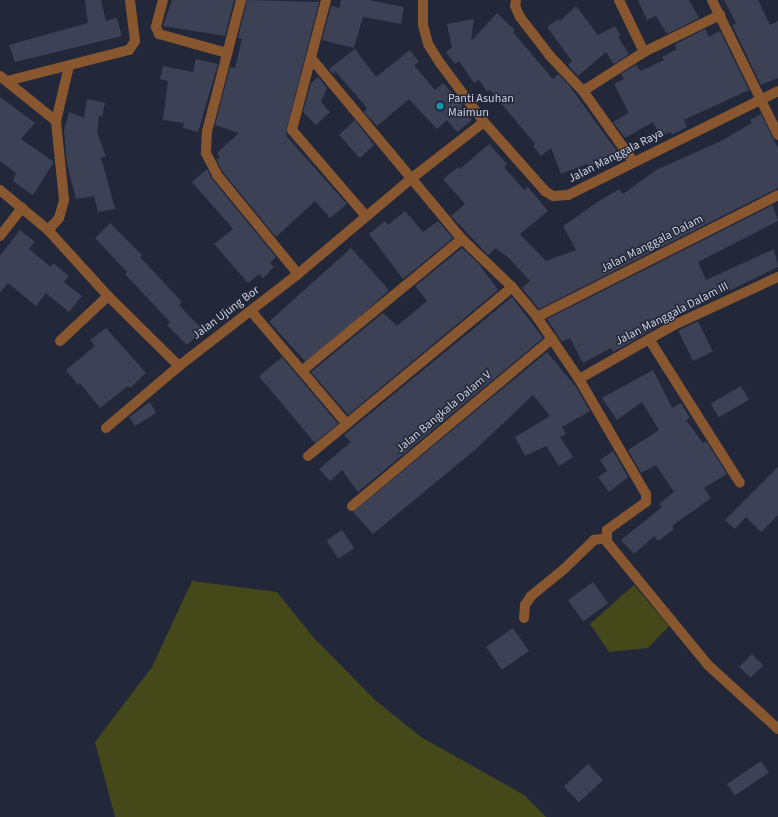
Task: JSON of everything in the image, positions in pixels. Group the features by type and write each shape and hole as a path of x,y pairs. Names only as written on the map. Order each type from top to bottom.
{"street":[{"path":"3,79 69,66 122,53 132,47 135,41 130,0"},
{"path":"163,0 156,27 159,34 227,53"},
{"path":"241,0 207,131 208,159 217,174 298,274"},
{"path":"326,0 292,130 366,216"},
{"name":"Jalan Manggala Raya","path":"423,0 423,25 428,44 484,122 545,191 553,196 568,195 633,160 778,92"},
{"path":"516,0 515,6 520,18 550,56 583,91 633,160"},
{"path":"619,0 644,52"},
{"path":"712,0 778,134"},
{"path":"583,91 644,52 720,15"},
{"path":"311,58 462,239 512,287 537,316 579,379 646,496 646,502 607,530 606,538 612,550 708,665 778,729"},
{"path":"48,230 59,218 64,200 56,121 69,66"},
{"path":"3,79 56,121"},
{"name":"Jalan Ujung Bor","path":"106,428 179,366 252,311 412,178 484,122"},
{"path":"0,190 48,230 108,296 179,366"},
{"name":"Jalan Manggala Dalam","path":"537,316 778,195"},
{"path":"0,236 22,208"},
{"path":"303,370 462,239"},
{"name":"Jalan Manggala Dalam III","path":"579,379 649,339 778,277"},
{"path":"308,456 512,287"},
{"path":"60,341 108,296"},
{"path":"252,311 347,424"},
{"name":"Jalan Bangkala Dalam V","path":"352,506 552,339"},
{"path":"649,339 740,483"},
{"path":"524,618 525,605 531,596 564,569 594,540 606,538"}],"green space":[{"path":"192,581 277,592 313,637 375,700 421,737 524,795 546,817 115,817 95,742 152,667"},
{"path":"634,585 669,626 648,648 609,652 590,624"}],"building":[{"path":"85,0 101,0 106,21 117,18 122,36 15,62 9,45 88,23"},
{"path":"172,0 234,0 225,36 163,26"},
{"path":"247,0 319,2 286,131 287,137 347,204 330,218 315,201 276,237 222,171 217,160 220,157 217,153 239,133 215,125 230,67 235,68 242,39 238,38"},
{"path":"341,0 369,0 404,7 401,24 363,17 354,48 322,40 331,6 339,8"},
{"path":"638,0 689,0 699,18 667,34 656,16 647,20"},
{"path":"724,0 758,0 770,25 778,21 778,78 761,85 732,25 736,24"},
{"path":"576,6 598,35 615,26 621,36 618,37 629,54 614,64 606,52 578,76 568,65 572,61 547,27 558,19 560,21"},
{"path":"497,13 515,30 513,32 553,79 558,74 568,84 619,154 611,160 588,167 587,164 561,174 551,148 541,156 533,146 535,144 490,90 487,92 479,80 474,83 459,61 455,64 446,52 452,47 447,24 474,19 471,41"},
{"path":"705,29 709,37 720,31 749,90 684,120 687,127 672,135 670,132 661,136 653,122 625,138 613,122 629,113 614,84 624,79 621,74 636,65 641,71 664,60 662,57 677,49 674,45"},
{"path":"355,49 376,77 410,50 419,62 414,65 435,90 443,83 463,105 461,107 472,120 457,132 447,120 437,129 409,99 377,126 364,112 367,108 335,71 334,75 329,69"},
{"path":"196,59 218,64 198,132 183,128 184,123 163,120 168,81 160,79 163,66 193,72"},
{"path":"318,77 327,88 321,102 330,112 316,125 303,112 311,83"},
{"path":"0,97 35,123 21,139 54,162 33,195 13,181 16,173 0,161"},
{"path":"87,99 105,103 102,117 99,116 97,132 106,157 101,157 115,209 98,212 94,196 76,199 67,164 64,131 69,112 84,118"},
{"path":"761,114 778,148 778,188 539,309 522,288 530,281 510,259 496,248 488,255 451,216 465,204 443,179 458,167 460,169 489,144 507,164 504,167 524,190 528,187 548,211 520,234 546,261 576,250 563,226 596,203 619,189 623,194 656,170 719,142 752,123 750,120"},
{"path":"355,120 374,145 360,158 339,135"},
{"path":"207,169 212,179 276,257 270,263 274,267 263,278 259,274 248,283 214,244 233,229 192,182"},
{"path":"773,205 778,221 698,262 706,280 774,249 778,267 671,319 613,352 611,348 583,363 570,338 562,342 547,319"},
{"path":"405,211 423,232 438,221 453,238 403,279 369,234 385,221 388,225"},
{"path":"110,223 142,255 140,257 182,302 179,305 203,330 187,345 167,325 170,322 125,274 127,272 95,238"},
{"path":"20,230 35,242 29,249 51,267 53,263 69,276 64,282 82,296 69,312 46,293 36,306 8,283 0,293 0,256"},
{"path":"351,248 389,290 307,364 269,322"},
{"path":"462,248 479,264 498,290 348,415 311,372 383,313 397,326 427,301 415,286"},
{"path":"512,297 543,338 358,492 342,470 330,481 319,469 351,442 344,435"},
{"path":"698,321 713,352 693,361 678,331"},
{"path":"106,328 146,373 130,388 128,386 100,408 80,383 78,385 66,370 95,346 90,340"},
{"path":"547,352 576,387 590,411 562,427 566,434 560,437 573,457 559,466 546,446 525,456 515,437 550,416 533,395 476,449 373,534 353,512"},
{"path":"282,357 338,424 315,443 259,376"},
{"path":"653,370 672,408 681,403 690,418 686,420 703,443 706,441 727,474 704,488 711,498 672,526 674,529 658,541 654,536 634,554 621,540 662,507 659,504 674,492 656,465 641,473 628,450 659,430 642,402 617,420 602,398"},
{"path":"741,386 749,400 719,417 711,403"},
{"path":"150,402 156,413 135,426 129,417"},
{"path":"613,451 628,477 609,492 598,477 607,471 600,460"},
{"path":"778,467 778,515 761,532 746,517 735,529 725,520"},
{"path":"342,530 354,548 339,559 326,541"},
{"path":"593,582 608,603 583,621 568,600"},
{"path":"513,628 529,651 502,670 486,647"},
{"path":"752,654 763,665 751,678 739,667"},
{"path":"761,761 769,773 735,796 727,784"},
{"path":"588,764 603,780 579,803 564,787"}],"place":[{"name":"Panti Asuhan Maimun","path":"440,106"}]}
